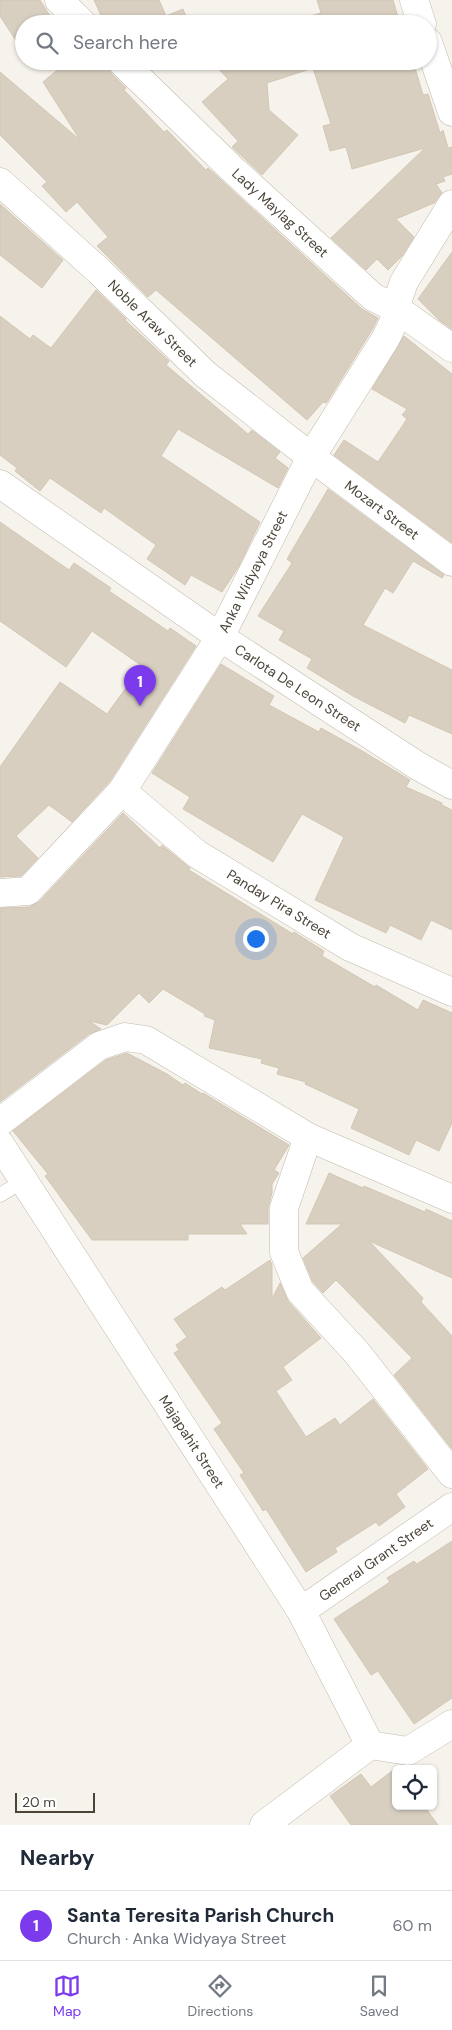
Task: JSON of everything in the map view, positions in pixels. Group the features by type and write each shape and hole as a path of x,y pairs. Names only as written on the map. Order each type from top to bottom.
{"street":[{"path":"59,0 74,15"},
{"path":"414,0 419,15"},
{"path":"437,68 452,112"},
{"name":"Lady Maylag Street","path":"130,70 231,168 366,291 373,297 396,308 452,348"},
{"name":"Noble Araw Street","path":"0,182 99,271 205,374 311,457"},
{"name":"Anka Widyaya Street","path":"0,893 28,891 122,791 220,637 311,457 386,338 394,321 404,282 452,204"},
{"name":"Mozart Street","path":"311,457 452,562"},
{"name":"Carlota De Leon Street","path":"0,484 220,637 418,766 452,784"},
{"name":"Panday Pira Street","path":"122,791 197,854 214,865 350,947 452,992"},
{"path":"0,1122 99,1046 125,1037 146,1040 308,1138 452,1199"},
{"path":"308,1138 284,1208 284,1252 300,1291 357,1353 452,1474"},
{"name":"Majapahit Street","path":"0,1144 301,1611 370,1745"},
{"name":"General Grant Street","path":"301,1611 452,1507"},
{"path":"264,1825 370,1745 408,1752 452,1724"}],"lane":[{"path":"0,1195 23,1181"}],"building":[{"path":"0,0 40,0 49,15 15,15 15,39 0,16"},
{"path":"94,0 159,0 166,15 101,15"},
{"path":"317,0 393,0 397,15 314,15 321,13"},
{"path":"183,9 185,15 168,15"},
{"path":"57,70 109,70 126,88 124,90 164,132 167,130 206,170 208,168 362,309 378,318 327,402 323,402 307,420 156,290 148,297 97,246 108,237 77,202 66,212 42,186 47,182 0,135 0,72 80,140 43,82"},
{"path":"220,70 307,70 267,83 269,110 298,135 262,175 232,147 238,141 202,102 228,79"},
{"path":"314,70 416,70 423,95 428,94 440,133 443,130 448,148 452,147 452,174 443,177 445,181 436,184 442,193 434,203 396,219 414,237 402,256 388,270 377,259 366,270 331,238 425,148 352,169 346,147 330,151 323,126 331,124"},
{"path":"0,204 63,260 42,288 0,255"},
{"path":"452,252 452,329 439,320 418,299"},
{"path":"96,290 169,361 166,365 248,434 252,430 280,452 275,458 288,468 278,488 178,429 161,456 260,522 239,566 222,592 191,575 185,585 147,559 156,545 104,508 101,513 50,478 40,491 15,471 17,468 0,455 0,316 30,339 33,335 51,348"},
{"path":"404,336 452,374 452,543 334,455 344,440 378,462 407,419 402,415 407,409 372,389"},
{"path":"328,489 444,575 442,578 413,561 393,593 385,588 363,625 452,670 452,734 409,715 405,723 353,696 307,668 312,659 279,640 284,631 258,616 292,563 287,559"},
{"path":"0,522 69,570 74,563 111,588 109,591 168,631 170,628 196,646 110,781 72,822 49,805 16,836 38,858 21,876 0,877 0,767 60,682 107,714 142,666 92,631 66,667 0,621"},
{"path":"221,664 274,696 269,705 319,732 321,728 364,752 410,780 406,787 442,803 442,805 452,810 452,930 431,920 421,940 390,925 386,933 315,900 344,837 302,814 273,862 183,809 190,797 152,773"},
{"path":"123,813 160,848 162,845 190,868 189,870 324,951 322,956 418,1010 423,1000 452,1013 452,1123 439,1151 416,1140 409,1155 351,1128 359,1109 305,1084 306,1082 277,1074 279,1068 261,1063 262,1059 209,1048 215,1020 204,1016 205,1014 163,989 149,1003 139,993 107,1025 89,1021 101,1029 89,1034 0,1102 0,908 29,907 39,902"},
{"path":"127,1053 167,1074 183,1085 185,1083 203,1093 289,1145 274,1170 279,1173 272,1184 268,1208 268,1224 240,1224 247,1234 188,1234 188,1240 92,1240 45,1176 48,1174 13,1131 106,1060"},
{"path":"329,1173 425,1212 426,1209 452,1221 452,1278 369,1241 423,1298 421,1302 452,1336 452,1449 394,1375 412,1358 336,1280 323,1293 313,1282 303,1258 342,1224 306,1224"},
{"path":"270,1260 272,1265 272,1299 280,1283 288,1301 321,1338 283,1367 292,1380 276,1391 306,1437 335,1418 340,1425 373,1399 428,1469 396,1494 405,1507 379,1526 376,1522 335,1548 337,1552 306,1572 266,1509 263,1511 240,1475 244,1473 214,1429 222,1423 174,1353 179,1350 176,1345 187,1337 174,1319 222,1287 225,1290"},
{"path":"452,1541 452,1698 414,1724 378,1671 371,1675 334,1619 390,1582 387,1578 414,1561 417,1564"},
{"path":"392,1771 392,1810 427,1810 438,1825 351,1825 330,1796 361,1774 371,1787"}],"place":[{"name":"Santa Teresita Parish Church","path":"140,706"}]}
